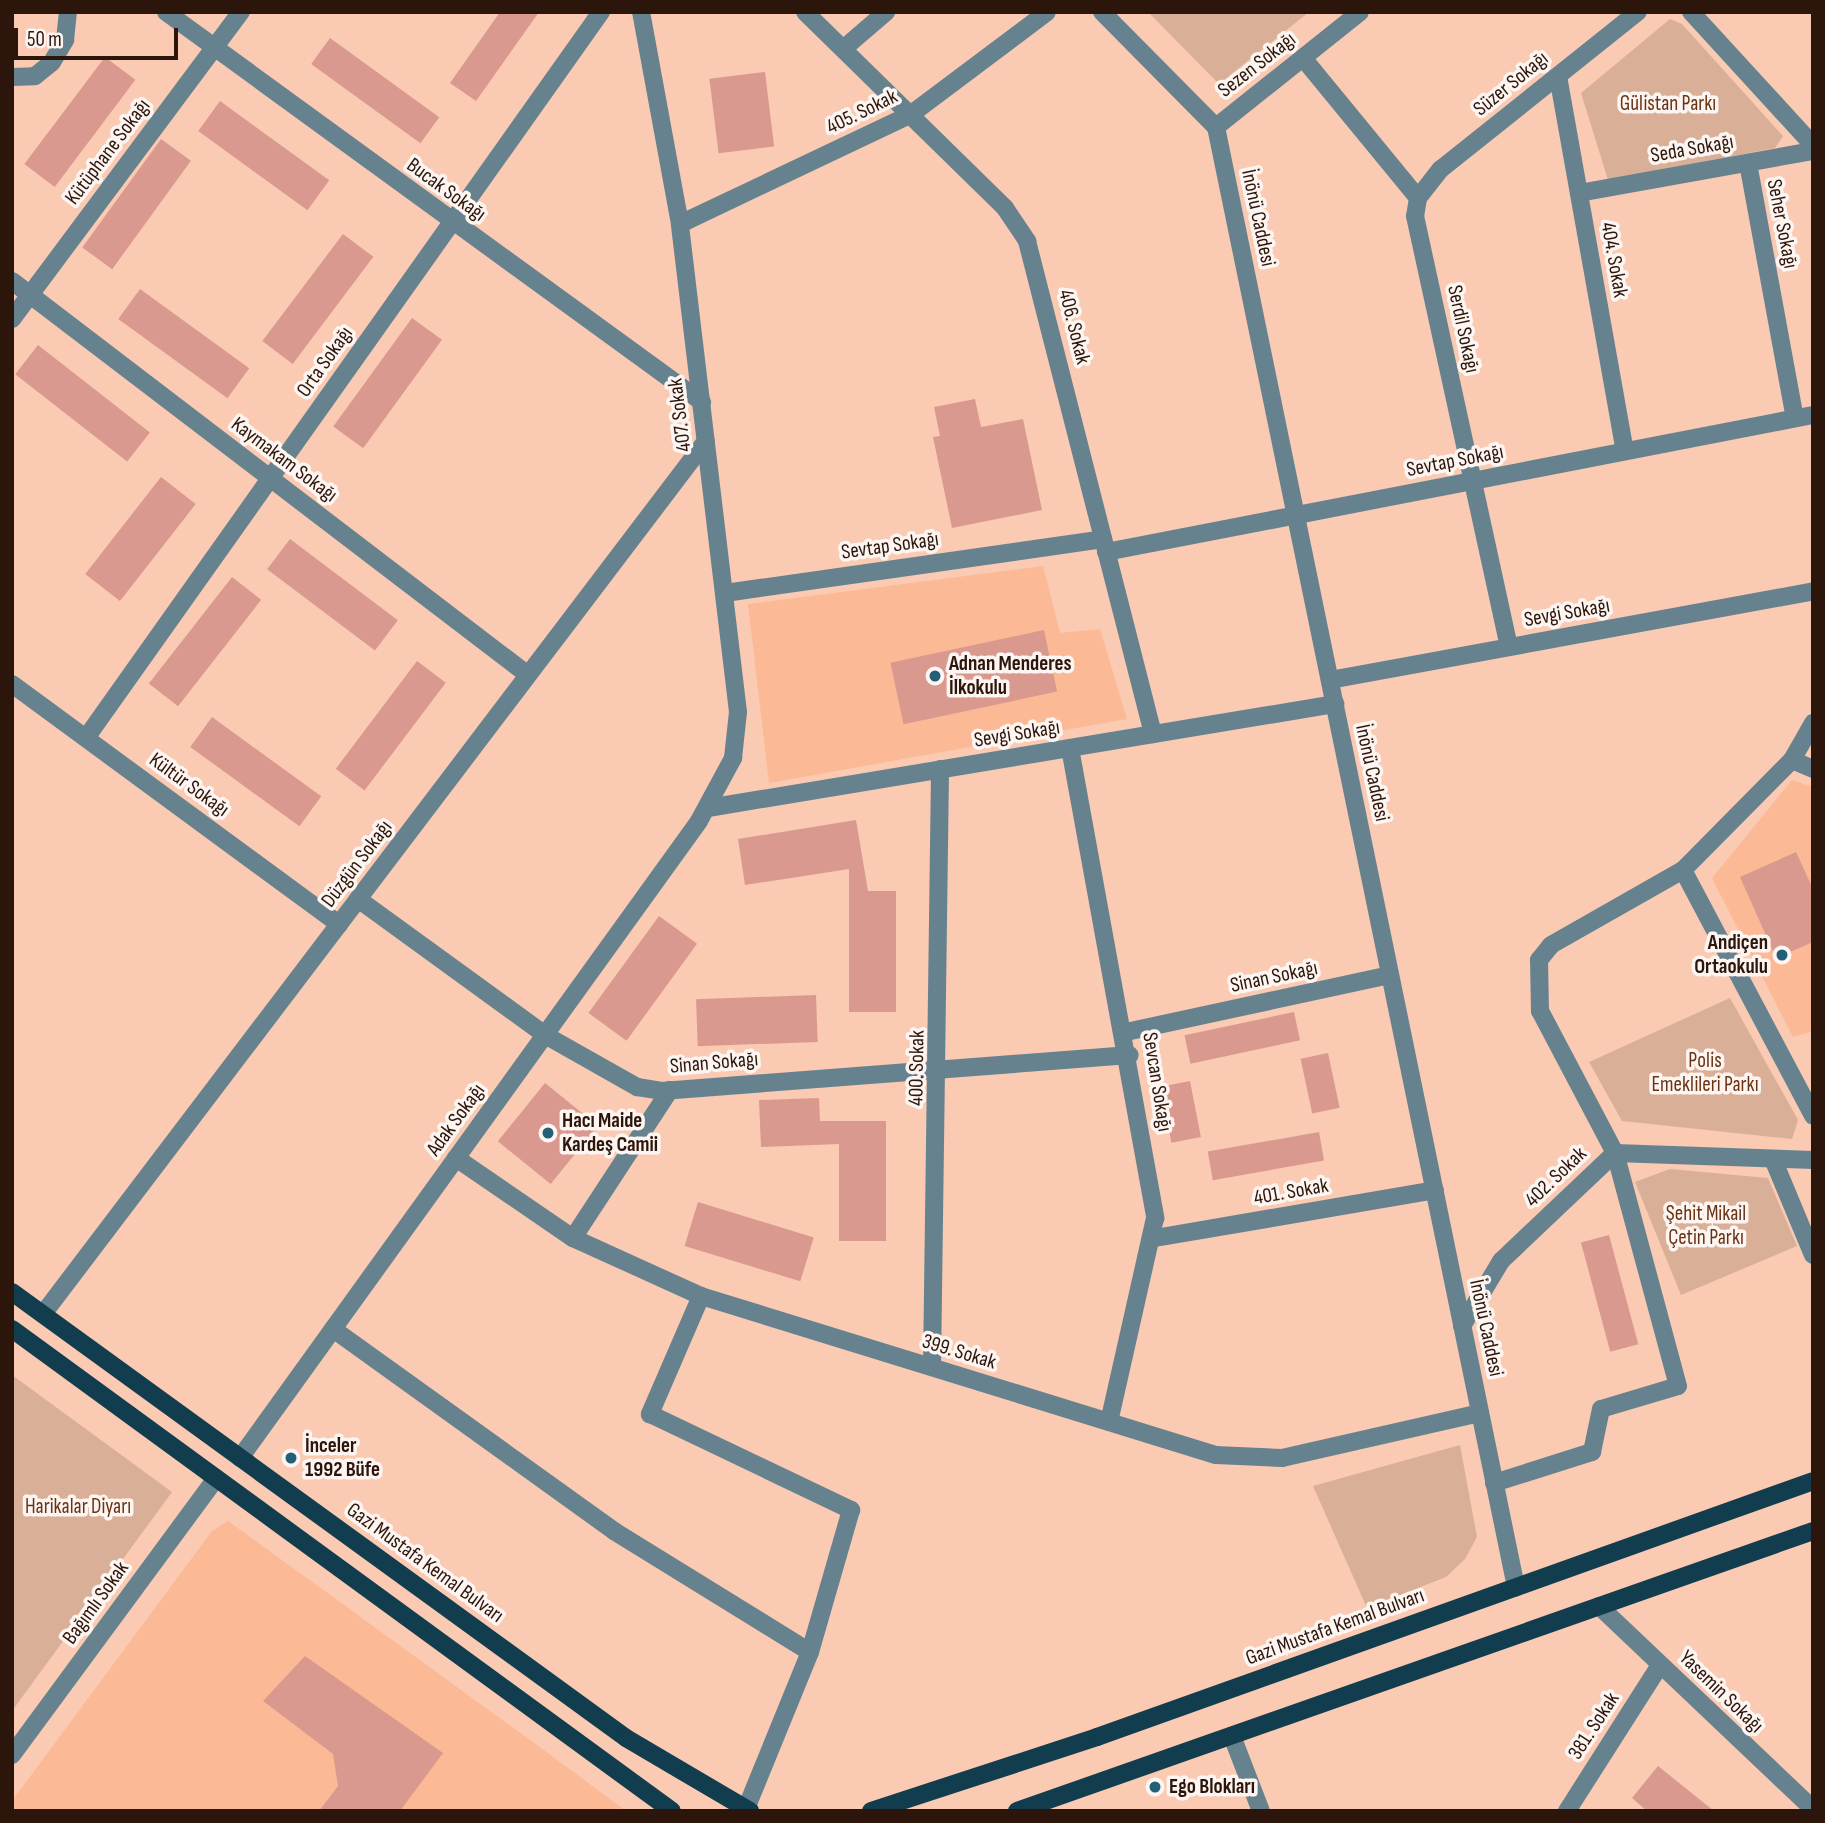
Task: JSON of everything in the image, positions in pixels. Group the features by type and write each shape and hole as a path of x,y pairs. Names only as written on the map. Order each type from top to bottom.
{"main road":[{"name":"Gazi Mustafa Kemal Bulvarı","path":"12,1292 626,1738 748,1810"},
{"path":"12,1329 672,1811"},
{"name":"Gazi Mustafa Kemal Bulvarı","path":"871,1811 1813,1481"},
{"path":"1017,1811 1813,1531"}],"street":[{"path":"12,77 35,76 52,62 65,40 68,12"},
{"name":"Bucak Sokağı","path":"166,12 213,50 702,402"},
{"name":"Kütüphane Sokağı","path":"12,319 241,12"},
{"name":"Orta Sokağı","path":"86,738 601,12"},
{"name":"407. Sokak","path":"640,12 680,224 725,593 738,734 708,808"},
{"name":"406. Sokak","path":"805,12 1005,208 1033,254 1153,734"},
{"path":"842,49 886,12"},
{"name":"405. Sokak","path":"680,224 910,115 1047,12"},
{"path":"1102,12 1216,127"},
{"name":"Sezen Sokağı","path":"1216,127 1360,12"},
{"name":"Süzer Sokağı","path":"1418,198 1441,169 1638,12"},
{"path":"1691,12 1813,145"},
{"path":"1303,58 1418,198"},
{"name":"404. Sokak","path":"1558,76 1625,451"},
{"name":"İnönü Caddesi","path":"1216,127 1516,1587"},
{"name":"Seda Sokağı","path":"1579,192 1813,151"},
{"name":"Seher Sokağı","path":"1748,163 1804,416"},
{"name":"Serdil Sokağı","path":"1418,198 1415,216 1509,647"},
{"name":"Kaymakam Sokağı","path":"12,281 528,675"},
{"name":"Sevtap Sokağı","path":"725,593 1105,546 1296,515 1804,416"},
{"name":"Düzgün Sokağı","path":"43,1314 706,441"},
{"name":"Sevgi Sokağı","path":"1330,680 1813,591"},
{"name":"Kültür Sokağı","path":"12,684 340,924"},
{"name":"Sevgi Sokağı","path":"708,808 1335,704"},
{"path":"1494,1483 1591,1452 1601,1409 1678,1386 1615,1153 1542,1016 1537,970 1551,946 1683,870 1792,761 1813,723"},
{"name":"Sevcan Sokağı","path":"1070,748 1130,1055 1155,1238 1109,1422"},
{"path":"1792,761 1813,769"},
{"name":"400. Sokak","path":"932,1367 941,1067 940,769"},
{"name":"Adak Sokağı","path":"240,1458 708,808"},
{"path":"1683,870 1813,1116"},
{"name":"Sinan Sokağı","path":"358,899 545,1035 625,1083 670,1090 941,1067 1130,1055"},
{"name":"Sinan Sokağı","path":"1126,1032 1390,975"},
{"path":"573,1238 670,1090"},
{"name":"402. Sokak","path":"1462,1326 1501,1261 1615,1153 1813,1160"},
{"name":"399. Sokak","path":"456,1158 573,1238 701,1296 1216,1455 1257,1460 1480,1413"},
{"path":"1773,1159 1813,1255"},
{"name":"401. Sokak","path":"1155,1238 1435,1190"},
{"path":"701,1296 650,1414 851,1510 810,1652 748,1810"},
{"path":"333,1329 614,1531 810,1652"},
{"name":"Bağımlı Sokak","path":"12,1755 216,1478"},
{"name":"Yasemin Sokağı","path":"1599,1606 1813,1809"},
{"name":"381. Sokak","path":"1567,1811 1660,1665"},
{"path":"1232,1736 1261,1811"}],"shaded area":[{"name":"Adnan Menderes İlkokulu","path":"1043,566 1060,633 1100,629 1127,719 769,783 748,604"},
{"name":"Andiçen Ortaokulu","path":"1792,780 1813,787 1813,1031 1793,1037 1712,878"},
{"path":"228,1521 626,1811 12,1811 12,1801 212,1531"}],"green space":[{"path":"1148,12 1309,12 1219,84"},
{"name":"Gülistan Parkı","path":"1670,19 1682,24 1783,136 1775,148 1608,180 1581,93"},
{"name":"Polis Emeklileri Parkı","path":"1730,998 1798,1120 1792,1139 1622,1121 1589,1062"},
{"name":"Şehit Mikail Çetin Parkı","path":"1670,1169 1768,1178 1797,1246 1681,1295 1635,1182"},
{"name":"Harikalar Diyarı","path":"12,1375 172,1492 12,1711"},
{"path":"1460,1445 1477,1537 1465,1559 1446,1577 1367,1608 1313,1486"}],"building":[{"path":"500,12 539,12 476,101 450,83"},
{"path":"330,38 439,117 420,143 311,64"},
{"path":"105,57 135,80 55,187 24,164"},
{"path":"765,72 774,146 719,153 709,79"},
{"path":"220,101 329,180 307,210 198,131"},
{"path":"161,139 191,161 112,269 82,247"},
{"path":"343,234 373,257 293,364 262,341"},
{"path":"140,289 249,368 227,398 118,319"},
{"path":"412,318 442,340 363,448 333,426"},
{"path":"38,345 150,432 127,462 15,374"},
{"path":"975,399 981,427 1023,419 1042,510 952,528 933,437 940,436 934,407"},
{"path":"161,477 196,504 120,601 85,574"},
{"path":"290,539 398,620 375,651 267,569"},
{"path":"232,577 261,600 178,706 149,683"},
{"path":"1044,630 1057,692 904,724 890,663"},
{"path":"417,661 446,683 365,790 336,769"},
{"path":"212,717 321,796 299,826 190,747"},
{"path":"856,820 868,891 896,891 896,1012 849,1012 849,869 745,885 738,839"},
{"path":"1796,852 1813,889 1813,942 1776,958 1740,877"},
{"path":"659,916 697,944 626,1041 588,1013"},
{"path":"816,995 818,1042 698,1046 696,999"},
{"path":"1294,1012 1300,1040 1190,1064 1184,1035"},
{"path":"1328,1053 1340,1108 1312,1114 1301,1059"},
{"path":"1190,1081 1201,1137 1171,1143 1161,1087"},
{"name":"Hacı Maide Kardeş Camii","path":"545,1083 598,1126 551,1184 498,1141"},
{"path":"819,1098 820,1121 886,1121 886,1241 839,1241 839,1144 761,1147 759,1100"},
{"path":"1319,1132 1324,1161 1213,1180 1208,1152"},
{"path":"698,1202 814,1237 800,1281 685,1246"},
{"path":"1609,1235 1638,1344 1610,1352 1581,1243"},
{"path":"305,1656 443,1753 400,1811 319,1811 338,1786 333,1754 263,1701"},
{"path":"1658,1766 1714,1811 1647,1811 1632,1798"}],"place":[{"name":"Adnan Menderes İlkokulu","path":"935,676"},
{"name":"Andiçen Ortaokulu","path":"1782,955"},
{"name":"Hacı Maide Kardeş Camii","path":"548,1133"},
{"name":"İnceler 1992 Büfe","path":"291,1458"},
{"name":"Ego Blokları","path":"1155,1787"}]}
